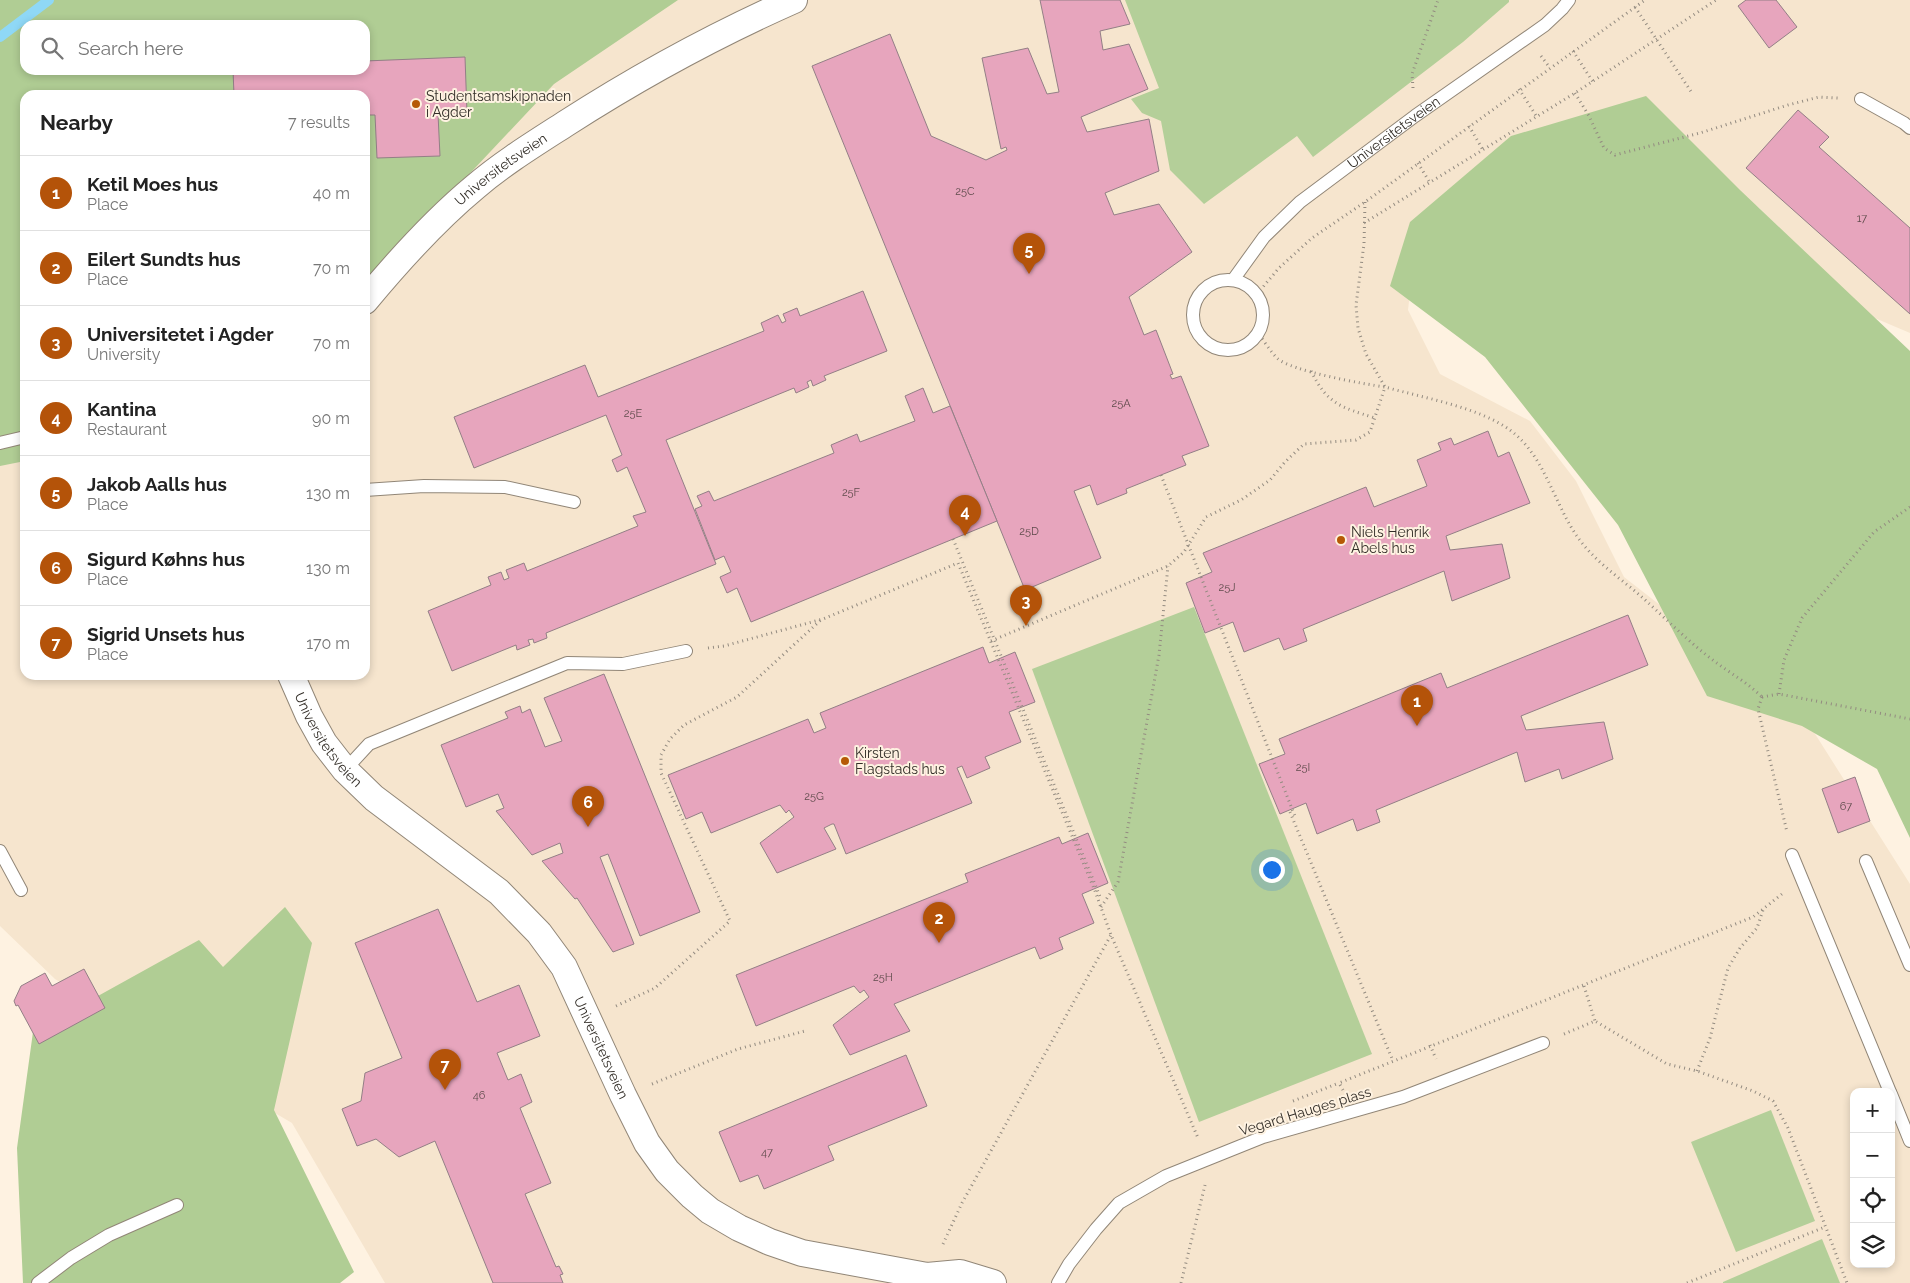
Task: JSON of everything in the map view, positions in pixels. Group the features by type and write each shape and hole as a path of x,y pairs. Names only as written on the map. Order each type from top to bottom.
{"street":[{"name":"Universitetsveien","path":"370,295 403,256 445,213 508,162 595,105 660,67 755,17 794,0"},
{"name":"Universitetsveien","path":"293,680 309,716 324,743 345,770 374,798 499,892 539,933 564,967 623,1095 647,1142 667,1171 692,1196 710,1211 739,1228 770,1242 802,1253 946,1278 993,1283"}],"lane":[{"name":"Universitetsveien","path":"1233,280 1264,237 1300,202 1415,116 1545,25 1569,0"},
{"path":"1862,100 1910,128"},
{"path":"1233,280 1250,287 1257,294 1263,313 1262,324 1258,334 1245,345 1229,350 1207,343 1197,330 1193,313 1201,292 1216,282 1233,280"},
{"path":"0,443 20,438"},
{"path":"370,490 424,486 505,487 574,502"},
{"path":"345,770 369,744 567,664 624,664 686,651"},
{"path":"0,852 22,890"},
{"path":"1792,855 1889,1088"},
{"path":"1866,862 1910,966"},
{"name":"Vegard Hauges plass","path":"1058,1283 1069,1264 1119,1203 1166,1176 1263,1137 1403,1097 1543,1043"},
{"path":"1895,1103 1910,1141"},
{"path":"38,1283 71,1258 109,1234 177,1205"}],"path":[{"path":"1415,116 1412,74 1438,0"},
{"path":"1257,294 1279,268 1312,238 1646,0"},
{"path":"1364,223 1593,82 1716,0"},
{"path":"1635,7 1692,93"},
{"path":"1572,51 1593,82"},
{"path":"1519,90 1537,117"},
{"path":"1575,93 1589,116 1604,148 1615,155 1700,133 1819,97 1862,100"},
{"path":"1469,126 1483,150"},
{"path":"1418,163 1430,183"},
{"path":"991,641 1168,566 1184,552 1206,517 1240,500 1270,480 1304,444 1356,440 1370,432 1385,387 1366,354 1358,328 1356,305 1364,244 1365,202"},
{"path":"1258,334 1277,359 1290,366 1359,383 1385,387 1477,413 1494,420 1511,431 1529,448 1539,462 1565,517 1589,551 1714,661 1752,687 1762,698"},
{"path":"1311,371 1319,388 1328,398 1344,408 1376,418"},
{"path":"1161,475 1296,819"},
{"path":"1779,694 1784,660 1802,618 1874,532 1910,507"},
{"path":"953,539 1101,899"},
{"path":"686,651 724,646 823,619 958,563 1198,1139"},
{"path":"1101,908 1118,882 1159,656 1168,566"},
{"path":"587,1018 655,988 730,921 661,774 661,755 670,739 684,725 737,697 823,619"},
{"path":"1762,698 1779,694 1910,719"},
{"path":"1356,1111 1339,1083 1753,917 1782,896 1791,875 1792,855 1758,709 1762,698"},
{"path":"1290,812 1393,1061"},
{"path":"1697,1071 1710,1038 1728,968 1740,948 1757,928 1763,910"},
{"path":"946,1278 962,1203 1111,934"},
{"path":"1584,986 1596,1021 1667,1064 1697,1071 1753,1091 1773,1101 1788,1128 1847,1283"},
{"path":"1543,1043 1596,1021"},
{"path":"623,1095 738,1049 805,1031"},
{"path":"1181,1283 1212,1158"},
{"path":"1687,1283 1825,1227"}],"shaded area":[{"path":"267,0 1910,0 1910,333 1870,316 1758,207 1646,153 1418,226 1408,310 1440,374 1530,421 1576,481 1624,577 1805,718 1910,884 1910,1283 385,1283 292,1123 181,1058 55,979 0,926 0,423 20,419 20,680 370,680 370,90 365,90 365,75 370,75 370,20 345,20"}],"green space":[{"path":"0,0 678,0 554,84 370,280 370,90 20,90 20,462 0,466"},
{"path":"1125,0 1509,0 1509,2 1463,42 1313,157 1297,136 1204,204 1170,170 1161,121 1142,113 1131,99 1159,88"},
{"path":"1646,96 1740,190 1910,351 1910,838 1877,769 1802,726 1707,696 1618,525 1485,357 1390,286 1410,222 1511,136"},
{"path":"1194,607 1372,1054 1199,1122 1032,669"},
{"path":"285,907 312,943 274,1110 354,1272 340,1283 23,1283 17,1148 33,1032 199,940 223,967"},
{"path":"1771,1110 1815,1221 1736,1252 1691,1142"},
{"path":"1822,1239 1840,1283 1723,1283 1723,1282"}],"building":[{"path":"1040,0 1120,0 1130,24 1100,31 1103,50 1129,44 1148,89 1081,117 1087,132 1149,119 1159,171 1105,193 1114,215 1159,204 1192,252 1129,297 1144,335 1156,330 1173,374 1170,375 1172,379 1181,376 1209,446 1182,456 1186,465 1126,489 1127,493 1097,505 1090,485 1074,491 1101,558 1025,590 812,66 890,34 931,136 986,160 1007,150 1006,147 1001,149 982,58 1028,48 1047,94 1059,92"},
{"path":"1746,0 1776,0 1797,27 1769,48 1738,6"},
{"name":"Studentsamskipnaden i Agder","path":"465,57 467,113 438,114 440,156 377,158 375,115 370,115 370,90 234,90 233,75 370,75 370,61"},
{"path":"1798,110 1829,137 1819,147 1910,228 1910,314 1746,168"},
{"path":"863,291 887,351 824,376 826,380 813,386 811,380 807,382 809,387 796,393 794,388 666,440 716,564 546,633 547,638 534,643 533,639 528,640 530,645 517,650 516,645 452,671 428,611 491,585 488,577 501,572 504,580 509,578 506,570 524,563 527,571 638,526 633,516 646,512 627,467 617,472 612,460 622,455 606,415 474,468 454,417 585,365 598,397 764,331 761,323 778,315 782,323 786,321 783,314 797,308 800,316"},
{"path":"923,388 933,413 950,406 997,521 751,622 737,588 727,593 720,577 731,572 724,556 715,560 695,509 702,506 697,496 709,491 714,501 834,453 831,445 857,434 860,442 915,421 905,396"},
{"name":"Niels Henrik Abels hus","path":"1488,431 1498,457 1509,452 1530,503 1446,536 1450,550 1502,544 1510,578 1452,601 1444,571 1303,629 1307,641 1284,650 1279,638 1244,652 1233,622 1205,633 1186,583 1212,572 1203,553 1366,487 1374,507 1427,486 1417,460 1441,450 1438,443 1451,438 1454,445"},
{"path":"1628,615 1648,665 1521,716 1526,730 1604,722 1613,759 1562,779 1559,769 1525,782 1517,752 1376,810 1380,822 1357,831 1353,819 1317,834 1306,803 1280,814 1259,764 1285,754 1279,739 1441,673 1447,688"},
{"name":"Kirsten Flagstads hus","path":"983,647 989,663 1015,652 1035,702 1009,712 1021,742 985,757 990,768 967,778 962,766 957,768 972,803 846,854 834,824 832,824 824,828 836,849 777,873 760,843 794,817 789,810 786,813 780,805 711,833 702,812 686,819 668,775 808,719 814,733 826,728 820,713"},
{"path":"604,674 700,912 640,936 608,854 600,857 634,944 613,952 577,898 575,899 542,861 563,853 560,843 532,855 496,811 504,808 498,794 466,807 441,745 508,718 505,712 520,706 522,713 530,709 545,747 562,741 544,698"},
{"path":"1855,777 1870,821 1838,833 1822,789"},
{"path":"1088,833 1108,883 1082,894 1094,923 1059,938 1063,949 1040,959 1035,947 894,1004 910,1031 850,1055 833,1025 869,997 864,990 860,993 854,986 756,1026 736,975 968,882 965,874 1059,837 1062,844"},
{"path":"438,909 477,1002 519,985 540,1036 497,1053 508,1080 521,1074 532,1102 520,1108 551,1183 525,1194 556,1267 559,1266 563,1274 560,1275 563,1283 493,1283 435,1141 399,1157 376,1139 357,1146 342,1109 361,1101 365,1073 402,1058 355,943"},
{"path":"84,969 105,1008 39,1044 14,1001 21,986 45,973 52,986"},
{"path":"906,1055 927,1106 828,1146 834,1160 764,1189 758,1175 740,1182 719,1132"}],"waterway":[{"path":"23,20 49,0"},
{"path":"0,37 20,22"}],"place":[{"name":"Studentsamskipnaden i Agder","path":"416,104"},
{"name":"Jakob Aalls hus","path":"1029,274"},
{"name":"Kantina","path":"965,536"},
{"name":"Niels Henrik Abels hus","path":"1341,540"},
{"name":"Universitetet i Agder","path":"1026,626"},
{"name":"Ketil Moes hus","path":"1417,726"},
{"name":"Kirsten Flagstads hus","path":"845,761"},
{"name":"Sigurd Køhns hus","path":"588,827"},
{"name":"Eilert Sundts hus","path":"939,943"},
{"name":"Sigrid Unsets hus","path":"445,1090"}]}
